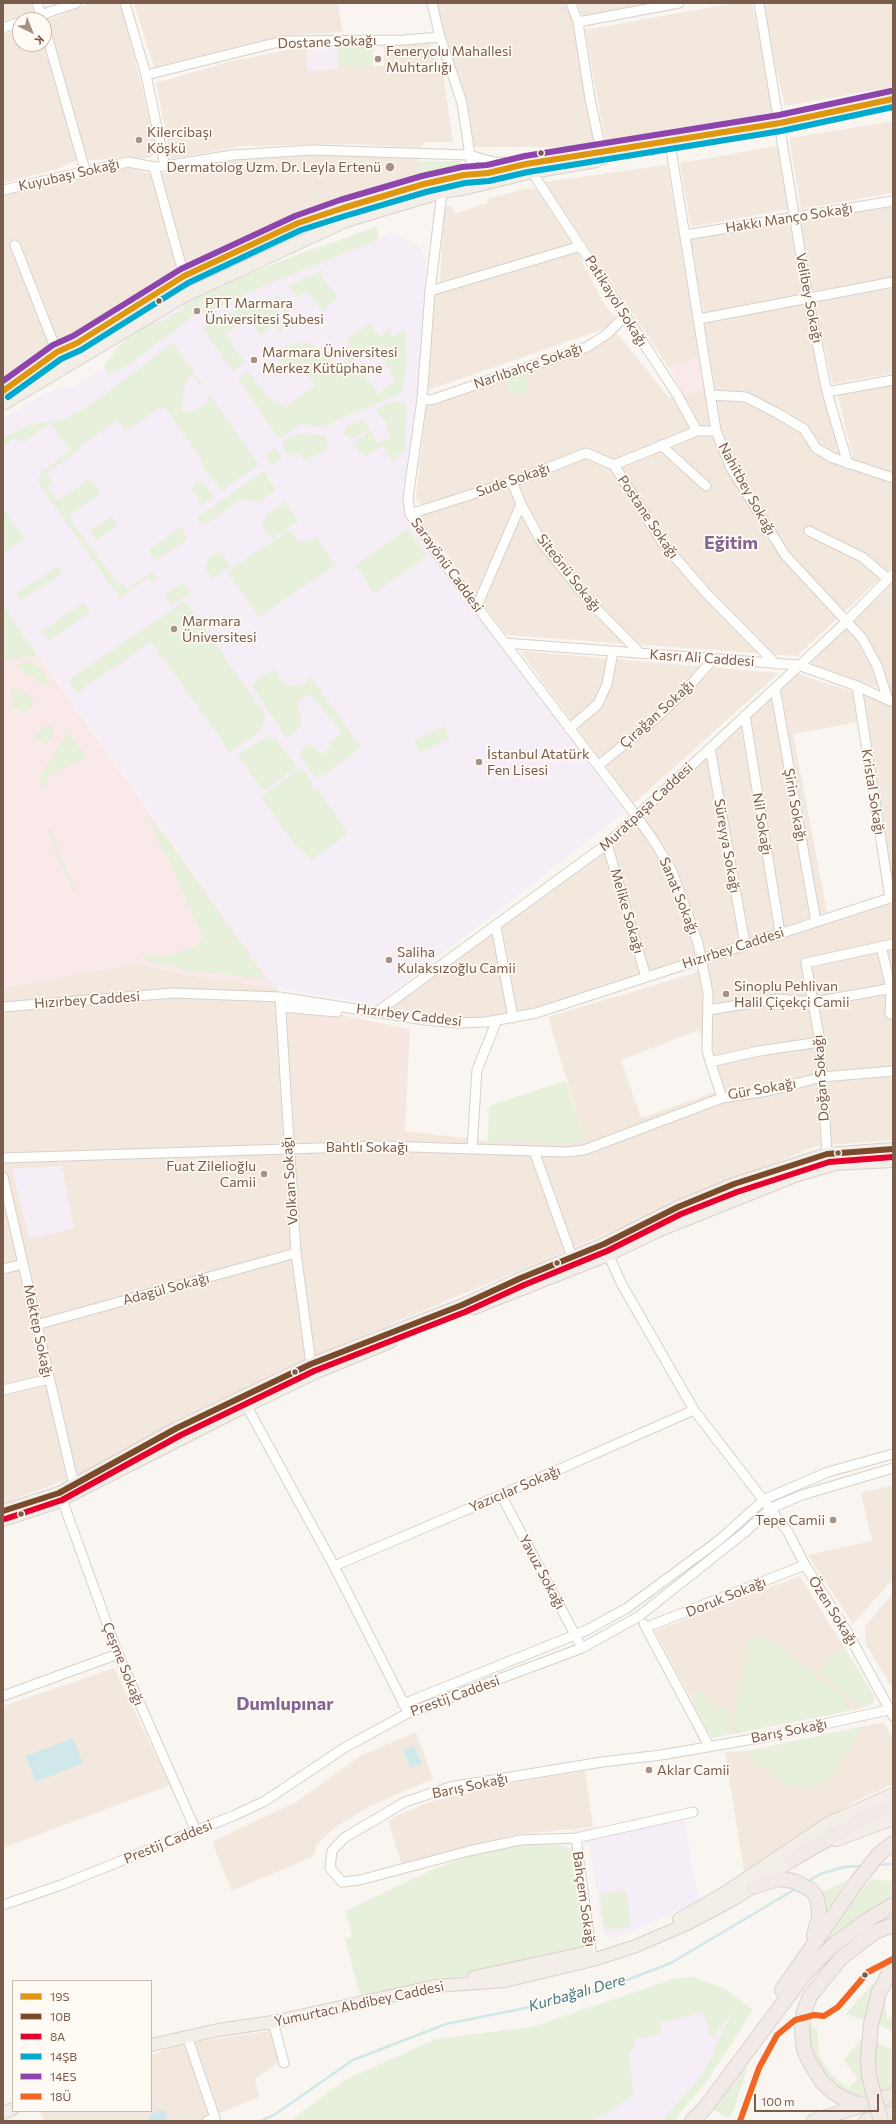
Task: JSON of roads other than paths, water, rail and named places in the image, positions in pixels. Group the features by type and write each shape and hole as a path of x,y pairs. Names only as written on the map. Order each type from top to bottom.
{"highway":[{"path":"791,1860 868,1816 893,1807"},
{"path":"725,2080 808,1951 856,1883 878,1855 893,1842"},
{"path":"752,1887 778,1879 794,1881 804,1885 816,1896 820,1908 819,1918 808,1951"},
{"path":"692,2121 705,2108 787,1996 832,1946 869,1919 893,1905"},
{"path":"861,2105 845,2099 822,2082 809,2061 804,2049 802,2029 804,2012 810,1996 841,1958 875,1932 893,1925"},
{"path":"881,2121 869,2076 869,2046 874,2011 883,1985 893,1964"},
{"path":"883,1985 893,1972"},
{"path":"814,2121 893,2095"},
{"path":"866,2121 893,2113"}],"main road":[{"path":"602,156 671,149 780,126 893,99"},
{"path":"3,391 57,352 77,343 184,276 298,223 343,208 424,184 473,175 529,168 893,107"},
{"path":"3,404 184,296 346,221 442,192 487,184 529,168"},
{"path":"473,175 487,184"},
{"path":"3,1511 60,1497 74,1485 177,1428 317,1372 606,1249 678,1207 748,1180 827,1154 893,1149"},
{"path":"3,1520 60,1497 244,1401 311,1364 462,1305 572,1257 606,1249 658,1232 795,1176 835,1164 893,1161"},
{"path":"592,1956 647,1935 690,1913 726,1892 827,1824 893,1794"},
{"name":"Yumurtacı Abdibey Caddesi","path":"152,2045 188,2036 273,2022 436,1986 505,1981 592,1956 672,1931 736,1898 791,1860 864,1828 893,1819"}],"street":[{"path":"52,13 76,3"},
{"path":"125,3 146,75 165,166"},
{"path":"432,3 440,37 462,103 473,175"},
{"path":"571,3 578,22 590,99 602,156"},
{"path":"578,22 679,3"},
{"name":"Velibey Sokağı","path":"758,3 808,298 827,392 848,464"},
{"name":"Dostane Sokağı","path":"146,75 283,41 404,40 440,37"},
{"path":"52,52 85,170"},
{"name":"Nahitbey Sokağı","path":"671,149 716,431 732,468 785,555 862,638 877,666 890,701"},
{"name":"Kuyubaşı Sokağı","path":"3,190 85,170 128,162 154,167 232,155 312,150 469,155 494,162 529,168"},
{"path":"154,167 184,276"},
{"name":"Patikayol Sokağı","path":"529,168 678,396 697,431"},
{"name":"Sarayönü Caddesi","path":"442,192 430,291 422,400 408,498 410,514 477,606 637,817"},
{"name":"Hakkı Manço Sokağı","path":"684,235 893,201"},
{"path":"15,245 57,352"},
{"path":"430,291 581,246"},
{"path":"699,319 893,282"},
{"name":"Narlıbahçe Sokağı","path":"422,400 431,400 587,347 608,334 625,316"},
{"path":"827,392 893,380"},
{"path":"711,395 746,397 804,429 816,448 833,458 893,478"},
{"name":"Postane Sokağı","path":"716,431 697,431 614,465 662,542 706,593 776,664"},
{"path":"661,445 706,486"},
{"name":"Sude Sokağı","path":"410,514 512,482 586,453 614,465"},
{"name":"Siteönü Sokağı","path":"512,482 521,504 547,549 590,602 640,653"},
{"path":"477,606 521,504"},
{"path":"809,531 862,557 891,577"},
{"name":"Muratpaşa Caddesi","path":"380,1010 496,927 607,844 775,688 891,577"},
{"name":"Kasrı Ali Caddesi","path":"505,643 798,665 857,686 890,701"},
{"path":"569,728 598,704 606,684 613,652"},
{"name":"Çırağan Sokağı","path":"598,766 655,719 686,690 713,659"},
{"name":"Kristal Sokağı","path":"857,686 891,897"},
{"name":"Şirin Sokağı","path":"775,688 816,922"},
{"name":"Nil Sokağı","path":"745,715 780,933"},
{"name":"Süreyya Sokağı","path":"710,748 744,944"},
{"name":"Sanat Sokağı","path":"637,817 654,841 672,871 691,923 701,959"},
{"name":"Melike Sokağı","path":"607,844 646,977"},
{"name":"Hızırbey Caddesi","path":"3,1006 173,993 280,997 380,1010 458,1023 497,1020 536,1014 744,944 891,897"},
{"path":"496,927 513,1018"},
{"path":"893,944 880,946 892,988 890,1014 893,1014"},
{"name":"Doğan Sokağı","path":"827,1154 820,1042 806,963 880,946"},
{"name":"Gür Sokağı","path":"701,959 708,993 708,1050 710,1062 722,1098 768,1091 822,1077 893,1071"},
{"path":"708,1010 777,999 814,1002 892,988"},
{"name":"Volkan Sokağı","path":"280,997 288,1148 296,1253 311,1364"},
{"name":"Hızırbey Caddesi","path":"339,1000 380,1010"},
{"name":"Hızırbey Caddesi","path":"281,1007 337,1012"},
{"path":"472,1149 477,1070 497,1020"},
{"path":"710,1062 759,1051 820,1042"},
{"name":"Bahtlı Sokağı","path":"3,1158 382,1146 534,1151 584,1150 722,1098"},
{"path":"534,1151 572,1257"},
{"name":"Mektep Sokağı","path":"3,1177 74,1485"},
{"name":"Özen Sokağı","path":"606,1249 621,1283 694,1410 788,1532 805,1565 849,1635 892,1711"},
{"name":"Adagül Sokağı","path":"36,1325 296,1253"},
{"path":"3,1269 23,1264"},
{"path":"3,1390 49,1379"},
{"path":"244,1401 334,1566 408,1713"},
{"name":"Yazıcılar Sokağı","path":"334,1566 501,1495 694,1410"},
{"name":"Prestij Caddesi","path":"404,1704 575,1635 627,1608 718,1541 764,1499 828,1472 893,1454"},
{"name":"Prestij Caddesi","path":"3,1905 61,1885 196,1831 265,1801 349,1745 408,1713 582,1648 638,1617 728,1547 771,1508 802,1495 893,1468"},
{"name":"Yavuz Sokağı","path":"501,1495 582,1648"},
{"name":"Çeşme Sokağı","path":"60,1497 118,1654 196,1831"},
{"name":"Doruk Sokağı","path":"647,1627 805,1565"},
{"path":"638,1617 647,1627 709,1746"},
{"path":"3,1696 118,1654"},
{"name":"Barış Sokağı","path":"576,1838 520,1840 469,1851 360,1880 342,1882 330,1868 332,1851 344,1838 405,1802 450,1787 602,1762 661,1755 789,1732 892,1711"},
{"path":"576,1838 693,1812"},
{"name":"Bahçem Sokağı","path":"576,1838 592,1956"},
{"path":"273,2022 284,2063"},
{"path":"188,2036 215,2118 207,2121"}],"water":[{"path":"73,1738 83,1763 36,1782 26,1756"},
{"path":"414,1746 422,1763 411,1768 403,1751"},
{"path":"158,2110 166,2111 167,2118 164,2121 148,2121 148,2116"}],"waterway":[{"name":"Kurbağalı Dere","path":"875,1865 893,1864"},
{"name":"Kurbağalı Dere","path":"807,1882 820,1874 845,1867 862,1866"},
{"name":"Kurbağalı Dere","path":"260,2121 274,2115 353,2060 446,2024 555,2002 614,1985 671,1963 797,1888"}],"place":[{"name":"Feneryolu Mahallesi Muhtarlığı","path":"378,59"},
{"name":"Kilercibaşı Köşkü","path":"139,140"},
{"name":"Dermatolog Uzm. Dr. Leyla Ertenü","path":"390,167"},
{"name":"PTT Marmara Üniversitesi Şubesi","path":"197,311"},
{"name":"Marmara Üniversitesi Merkez Kütüphane","path":"254,360"},
{"name":"Marmara Üniversitesi","path":"174,629"},
{"name":"İstanbul Atatürk Fen Lisesi","path":"479,762"},
{"name":"Saliha Kulaksızoğlu Camii","path":"389,960"},
{"name":"Sinoplu Pehlivan Halil Çiçekçi Camii","path":"726,994"},
{"name":"Fuat Zilelioğlu Camii","path":"264,1174"},
{"name":"Tepe Camii","path":"833,1520"},
{"name":"Aklar Camii","path":"649,1770"}],"district":[{"name":"Eğitim","path":"731,543"},
{"name":"Dumlupınar","path":"285,1704"}]}
